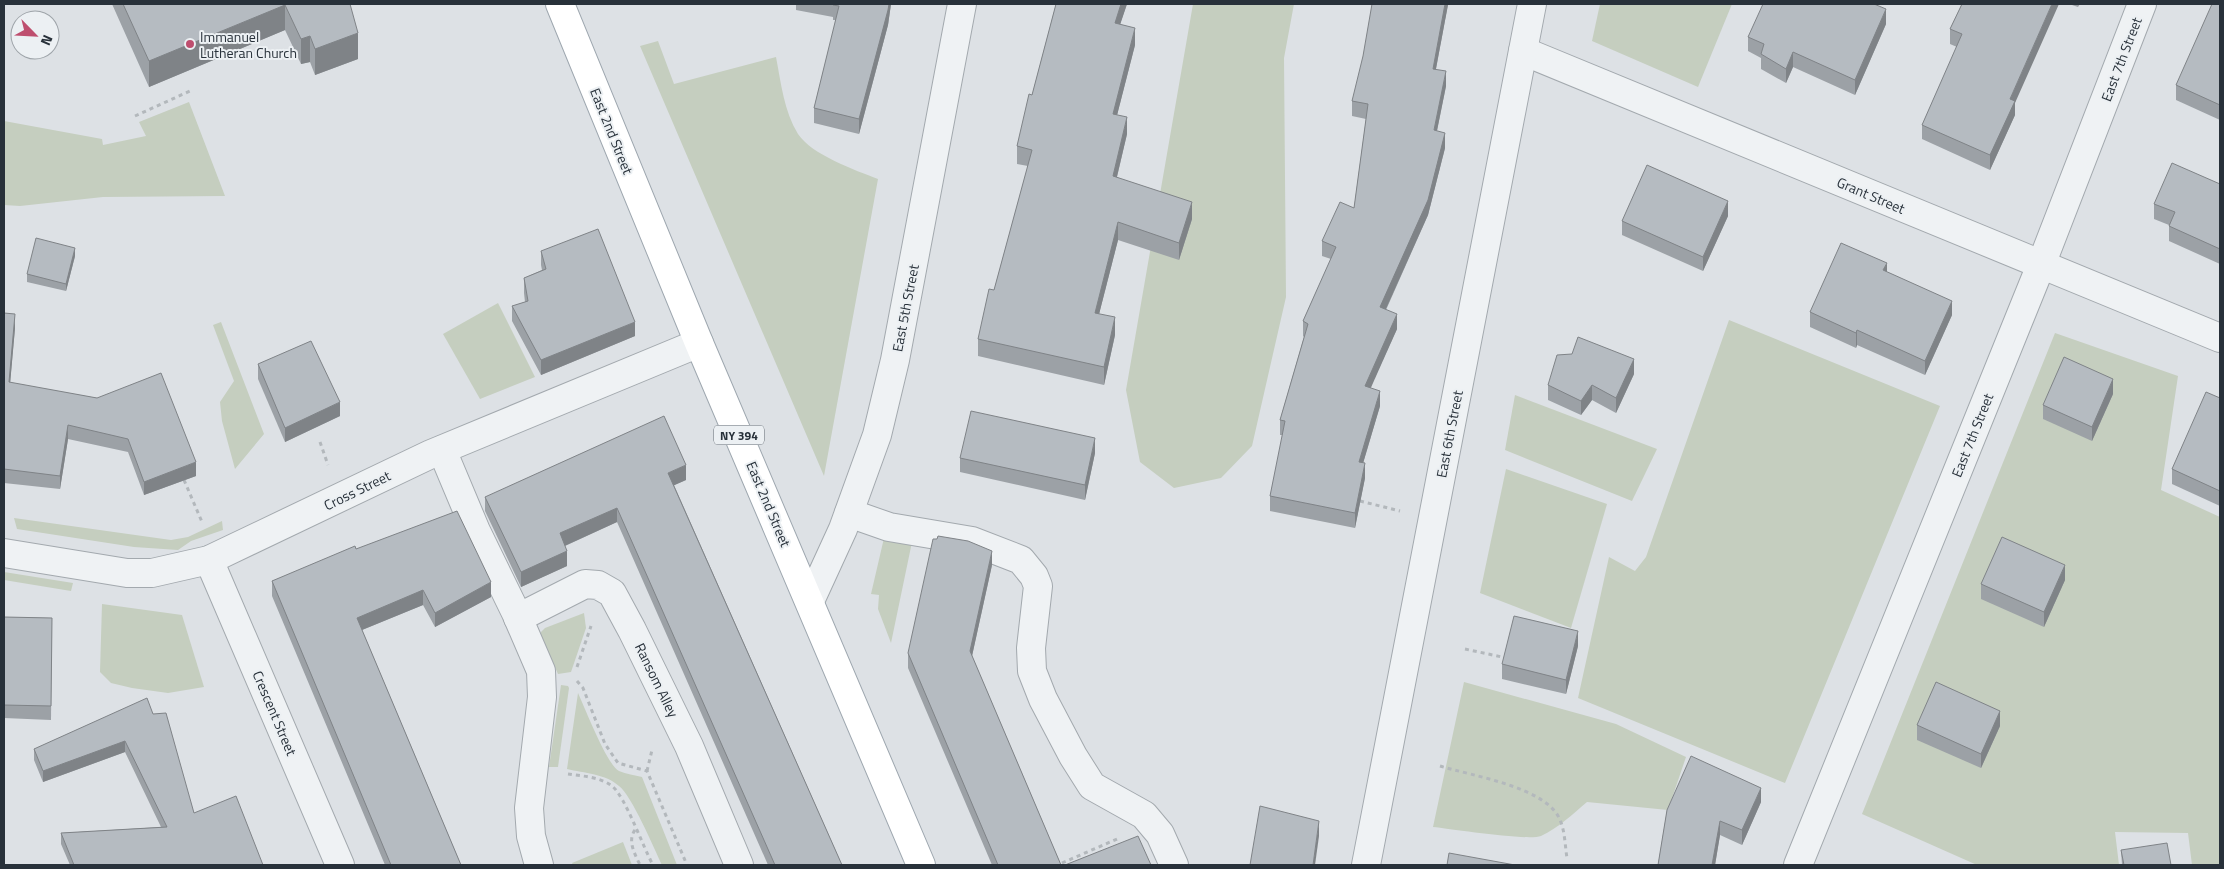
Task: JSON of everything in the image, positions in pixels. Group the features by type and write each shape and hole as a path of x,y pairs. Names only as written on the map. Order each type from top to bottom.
{"main road":[{"name":"East 2nd Street","path":"560,4 699,343 921,865"}],"street":[{"name":"East 5th Street","path":"810,601 849,513 877,435 895,360 962,4"},
{"name":"East 6th Street","path":"1366,865 1532,4"},
{"name":"East 7th Street","path":"1798,865 2041,265 2142,4"},
{"name":"Grant Street","path":"1523,51 2220,338"},
{"name":"Cross Street","path":"4,554 127,572 152,573 209,560 442,450 699,343"},
{"path":"442,450 476,531 537,659 543,681 532,768 529,822 532,845 539,865"},
{"path":"849,513 888,527 972,540 1021,560 1034,576 1038,586 1031,648 1032,671 1043,699 1073,756 1092,786 1144,815 1160,834 1174,865"},
{"name":"Crescent Street","path":"209,560 340,865"},
{"name":"Ransom Alley","path":"518,618 585,584 598,585 612,594 632,630 689,746 739,865"}],"path":[{"path":"135,116 190,91"},
{"path":"320,442 329,468"},
{"path":"184,480 202,522"},
{"path":"1360,501 1401,512"},
{"path":"1465,649 1502,657"},
{"path":"543,681 575,679 583,688 604,744 618,763 646,771 687,865"},
{"path":"1440,766 1524,789 1544,801 1560,819 1567,858"},
{"path":"532,768 584,776 600,780 612,786 621,796 653,865"},
{"path":"635,829 631,836 632,848 640,865"},
{"path":"1062,863 1122,836"}],"green space":[{"path":"1193,4 1294,4 1284,58 1286,297 1252,446 1221,478 1174,488 1140,462 1126,390"},
{"path":"1600,4 1732,4 1698,87 1592,41"},
{"path":"658,41 674,84 776,57 786,106 798,134 813,149 823,155 878,179 824,476 640,46"},
{"path":"189,102 225,196 103,197 20,206 4,205 4,121 102,139 103,145 146,136 139,122"},
{"path":"498,303 535,377 480,399 443,334"},
{"path":"1729,320 1940,406 1785,783 1578,698 1609,557 1635,571 1646,557"},
{"path":"221,322 264,434 235,469 222,421 220,402 234,381 213,325"},
{"path":"2055,333 2178,376 2161,490 2220,517 2220,865 2192,865 2188,833 2115,832 2119,865 1977,865 1862,814"},
{"path":"1515,395 1657,449 1632,501 1505,450"},
{"path":"1506,469 1607,504 1571,628 1480,593"},
{"path":"14,518 171,540 188,537 222,521 223,530 191,541 178,550 134,547 17,529"},
{"path":"884,538 912,542 891,643 878,609 879,595 871,594"},
{"path":"4,572 73,583 71,591 4,580"},
{"path":"102,604 182,615 204,687 168,693 111,683 100,672"},
{"path":"584,613 586,628 571,672 558,674 541,637 541,632 545,628"},
{"path":"1464,682 1616,724 1686,757 1668,810 1587,802 1553,829 1541,836 1533,837 1506,836 1433,827"},
{"path":"561,685 568,686 569,688 558,767 549,767"},
{"path":"578,693 603,748 614,767 619,771 642,777 677,865 662,865 636,811 619,786 601,776 567,769"},
{"path":"623,842 632,865 573,865 572,863"}],"building":[{"path":"123,4 350,4 358,33 315,49 310,36 301,39 285,5 149,61"},
{"path":"833,4 889,4 859,119 814,108 839,6"},
{"path":"1056,4 1121,4 1115,23 1135,28 1113,114 1127,117 1113,176 1192,202 1179,243 1118,222 1095,313 1115,317 1104,367 978,339 989,289 994,290 1032,150 1017,146 1029,94 1032,95"},
{"path":"1372,4 1445,4 1433,69 1446,71 1434,130 1445,133 1428,200 1380,307 1397,314 1365,386 1380,391 1359,462 1365,463 1355,513 1270,496 1285,421 1280,420 1308,324 1303,321 1336,247 1322,241 1340,202 1354,208 1368,104 1352,101 1363,56"},
{"path":"1763,4 1874,4 1886,9 1855,80 1793,52 1786,69 1761,54 1764,44 1748,37"},
{"path":"1962,4 2052,4 2010,99 2015,101 1990,155 1922,125 1962,34 1950,29"},
{"path":"2212,4 2220,4 2220,105 2176,85"},
{"path":"2172,163 2220,184 2220,249 2169,226 2175,212 2154,204"},
{"path":"1647,165 1728,201 1703,257 1622,221"},
{"path":"598,229 635,322 541,360 512,306 528,301 524,278 546,269 541,251"},
{"path":"36,238 75,248 66,284 27,274"},
{"path":"1841,243 1887,263 1883,270 1952,301 1925,361 1857,330 1856,333 1810,312"},
{"path":"4,313 15,314 9,382 97,398 161,373 196,462 144,482 128,439 68,425 60,476 4,469"},
{"path":"1578,337 1634,359 1616,398 1592,385 1581,401 1548,385 1557,355 1572,354"},
{"path":"311,341 340,402 285,428 258,364"},
{"path":"2064,357 2113,379 2092,427 2043,405"},
{"path":"2206,392 2220,398 2220,491 2172,469"},
{"path":"971,411 1095,438 1085,485 960,458"},
{"path":"664,416 686,465 668,473 842,865 775,865 617,508 560,533 567,551 521,572 485,497"},
{"path":"457,511 491,582 435,613 423,590 357,618 461,865 391,865 272,581 355,546 356,549"},
{"path":"938,536 968,541 992,551 970,651 1061,865 998,865 908,653 933,539 937,539"},
{"path":"2002,537 2065,565 2044,612 1981,584"},
{"path":"1514,616 1578,631 1566,680 1502,664"},
{"path":"4,617 52,618 51,706 4,705"},
{"path":"1936,682 2000,711 1981,754 1917,725"},
{"path":"147,698 153,714 166,713 194,813 236,796 263,865 74,865 61,833 167,827 125,741 43,771 34,749"},
{"path":"1691,756 1761,788 1742,830 1720,821 1712,865 1658,865 1667,810"},
{"path":"1260,806 1319,821 1313,865 1250,865"},
{"path":"1138,836 1151,865 1065,865"},
{"path":"2167,843 2171,865 2124,865 2121,850"},
{"path":"1449,853 1515,865 1447,865"}],"place":[{"name":"Immanuel Lutheran Church","path":"190,44"}]}
